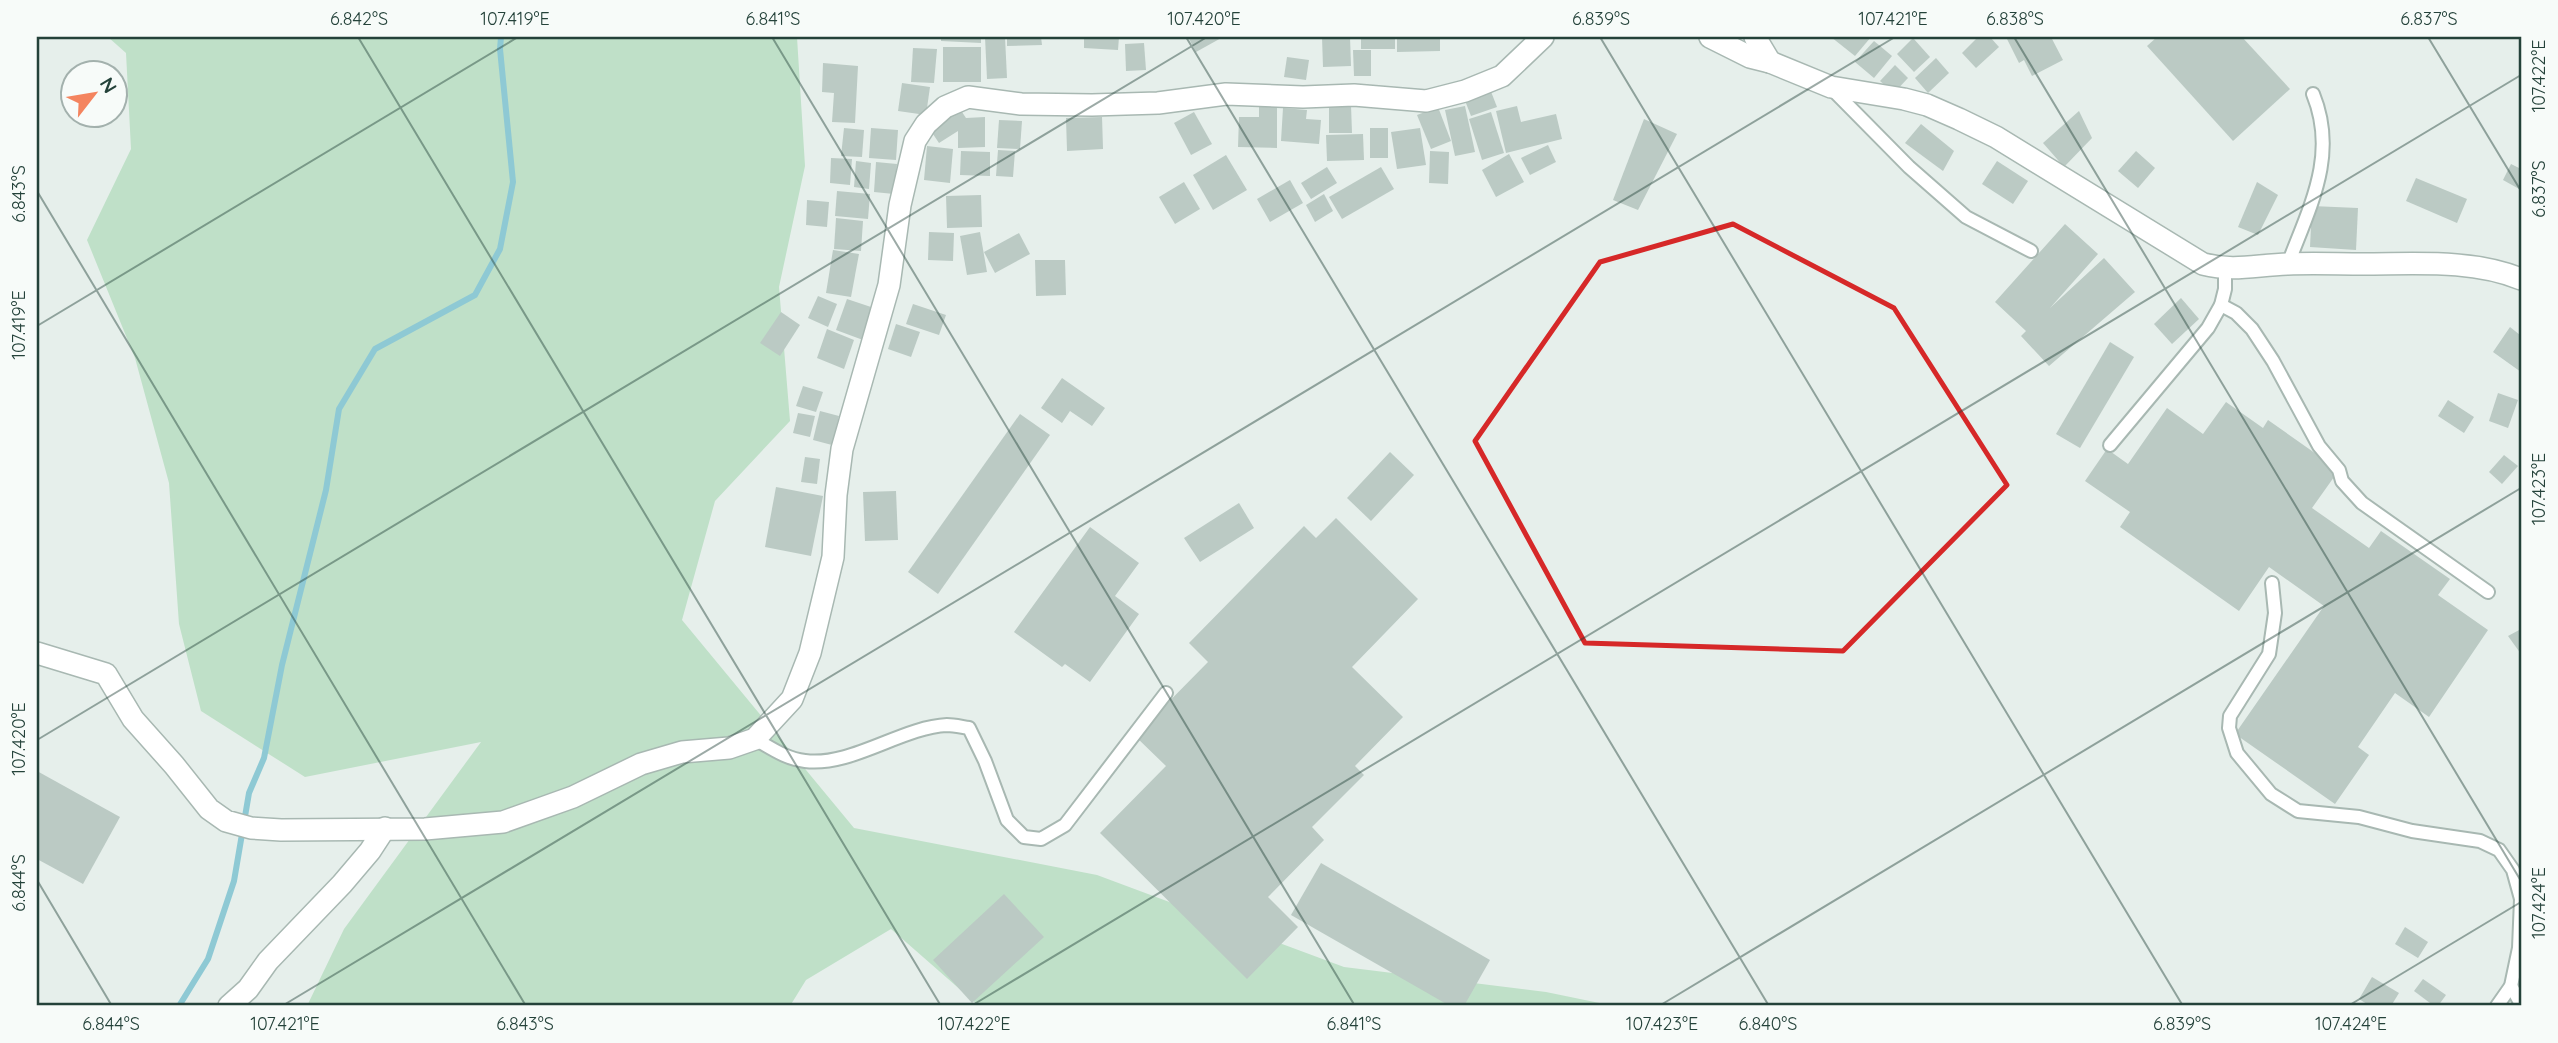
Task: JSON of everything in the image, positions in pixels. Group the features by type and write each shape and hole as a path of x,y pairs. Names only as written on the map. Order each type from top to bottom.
{"street":[{"path":"37,653 106,674 132,719 209,809 226,821 251,828 425,829 503,822 573,797 641,764 682,752 729,748 755,739 792,699 810,653 833,557 836,495 842,449 889,285 901,205 915,141 926,124 945,107 968,97 1021,104 1092,105 1158,103 1226,94 1303,97 1354,95 1426,101 1465,91 1502,76 1536,40 1543,37"},
{"path":"1710,37 1750,57 1770,62 1830,87 1915,102 1959,119 1996,137 2192,259 2225,270 2288,264 2435,264 2487,268 2521,279"},
{"path":"1755,37 1770,62"},
{"path":"229,1006 248,989 268,961 342,884 370,851 385,828"}],"lane":[{"path":"1830,87 1909,167 1966,217 2031,251"},
{"path":"2288,264 2320,180 2323,132 2319,108 2313,94"},
{"path":"2110,444 2208,328 2221,305 2225,289 2225,270"},
{"path":"2221,305 2236,313 2252,329 2273,361 2319,446 2339,470 2342,481 2362,503 2488,592"},
{"path":"2272,583 2275,613 2269,654 2230,716 2229,728 2237,753 2271,794 2298,811 2360,817 2412,831 2480,841 2498,850 2513,870 2521,899 2519,948 2511,986 2497,1006"},
{"path":"755,739 779,754 805,761 841,758 910,734 947,725 969,728 985,761 1007,820 1024,837 1041,839 1065,825 1166,693"},
{"path":"2511,986 2521,1004"}],"highlighted area":[{"path":"1733,224 1894,308 2007,485 1843,651 1585,643 1475,441 1600,262"}],"green space":[{"path":"108,37 797,37 805,166 779,287 790,421 715,501 682,620 854,828 1097,875 1344,967 1546,992 1614,1006 979,1006 891,929 806,980 790,1006 307,1006 344,929 481,742 305,777 201,711 179,624 169,483 135,358 87,240 131,149 130,60 126,60 126,53"}],"building":[{"path":"941,37 981,37 981,43 941,41"},
{"path":"985,37 1005,37 1007,78 987,79"},
{"path":"1007,37 1041,37 1042,45 1007,46"},
{"path":"1084,37 1119,37 1118,50 1084,48"},
{"path":"1188,37 1223,37 1196,52"},
{"path":"1322,37 1350,37 1351,66 1323,67"},
{"path":"1361,37 1395,37 1395,49 1361,49"},
{"path":"1397,37 1440,37 1440,51 1397,52"},
{"path":"1831,37 1871,37 1855,56"},
{"path":"1978,37 1990,37 1999,47 1976,68 1962,53"},
{"path":"2006,37 2051,37 2063,60 2032,76 2024,60 2019,63"},
{"path":"2157,37 2242,37 2290,89 2233,141 2147,46"},
{"path":"1913,38 1930,57 1914,72 1897,54"},
{"path":"1874,41 1892,56 1874,78 1855,62"},
{"path":"1144,43 1146,70 1126,71 1125,44"},
{"path":"943,47 981,47 981,82 943,82"},
{"path":"913,48 937,49 934,83 911,82"},
{"path":"1353,50 1371,50 1371,76 1354,76"},
{"path":"1287,57 1309,60 1306,80 1284,77"},
{"path":"1936,58 1949,73 1928,93 1915,78"},
{"path":"823,63 858,66 855,123 832,122 834,93 822,92"},
{"path":"1895,65 1908,78 1894,93 1880,81"},
{"path":"902,83 930,87 926,115 898,111"},
{"path":"1490,89 1497,107 1471,116 1464,98"},
{"path":"1259,103 1277,104 1277,148 1238,147 1239,117 1259,117"},
{"path":"1329,105 1351,105 1352,133 1329,133"},
{"path":"1465,106 1475,152 1455,156 1445,110"},
{"path":"1517,106 1521,122 1556,114 1562,139 1506,153 1496,111"},
{"path":"1438,107 1451,141 1431,149 1417,115"},
{"path":"1283,108 1307,110 1306,119 1321,120 1319,144 1281,141"},
{"path":"960,109 966,118 985,117 985,147 958,148 958,131 939,143 929,128"},
{"path":"2079,111 2092,138 2064,167 2043,143"},
{"path":"1194,112 1212,144 1191,155 1174,123"},
{"path":"1491,112 1504,153 1482,160 1469,119"},
{"path":"1102,117 1103,149 1067,151 1066,118"},
{"path":"1644,119 1677,134 1638,210 1613,200"},
{"path":"999,120 1022,121 1020,149 997,148"},
{"path":"1921,124 1954,151 1943,171 1905,143"},
{"path":"844,128 864,130 862,157 841,156"},
{"path":"871,128 898,130 896,160 869,158"},
{"path":"1370,128 1388,128 1388,158 1370,158"},
{"path":"1420,128 1426,165 1397,169 1391,132"},
{"path":"1363,134 1364,160 1327,161 1326,135"},
{"path":"1548,145 1556,162 1530,175 1521,158"},
{"path":"927,146 953,149 950,183 924,180"},
{"path":"998,150 1015,151 1013,177 996,176"},
{"path":"961,151 990,152 990,176 960,175"},
{"path":"1430,151 1449,152 1448,184 1429,183"},
{"path":"2136,151 2155,168 2138,188 2118,171"},
{"path":"1509,154 1524,182 1496,197 1482,170"},
{"path":"1226,155 1247,190 1213,210 1193,175"},
{"path":"831,158 852,159 850,185 830,183"},
{"path":"856,161 871,163 869,189 854,187"},
{"path":"1997,161 2028,181 2013,204 1982,184"},
{"path":"876,162 897,164 894,194 874,192"},
{"path":"2511,164 2521,169 2521,190 2503,180"},
{"path":"1327,167 1337,183 1311,199 1301,183"},
{"path":"1381,167 1394,189 1342,219 1329,197"},
{"path":"2416,178 2467,199 2457,223 2406,201"},
{"path":"1290,180 1303,203 1270,222 1257,199"},
{"path":"1184,182 1200,209 1175,224 1159,197"},
{"path":"2257,182 2278,195 2258,235 2238,227"},
{"path":"837,191 870,194 868,219 835,216"},
{"path":"1324,194 1333,211 1315,222 1306,205"},
{"path":"981,195 982,227 947,228 946,196"},
{"path":"807,200 829,202 827,227 806,225"},
{"path":"2312,206 2358,208 2356,250 2310,247"},
{"path":"836,218 863,221 861,251 834,249"},
{"path":"2065,224 2098,254 2050,308 2104,258 2135,292 2049,366 2021,336 2026,331 1995,302"},
{"path":"929,232 954,233 953,261 928,260"},
{"path":"980,232 987,272 967,275 960,236"},
{"path":"1019,233 1030,254 995,273 984,252"},
{"path":"833,250 859,254 851,297 826,293"},
{"path":"1035,260 1065,260 1066,295 1036,296"},
{"path":"818,296 837,304 828,327 808,318"},
{"path":"2181,298 2199,319 2172,344 2154,324"},
{"path":"847,299 874,308 863,340 836,330"},
{"path":"913,304 946,315 939,335 906,324"},
{"path":"781,312 800,325 780,356 760,343"},
{"path":"896,324 920,332 911,357 888,349"},
{"path":"2510,327 2520,335 2521,332 2521,372 2493,352"},
{"path":"827,329 854,340 844,369 817,358"},
{"path":"2110,342 2134,357 2080,448 2056,434"},
{"path":"1062,378 1105,408 1092,426 1070,411 1062,423 1041,408"},
{"path":"803,386 823,392 816,412 796,406"},
{"path":"2498,393 2518,400 2508,428 2489,421"},
{"path":"2448,400 2474,417 2464,433 2438,416"},
{"path":"2226,402 2263,428 2268,420 2339,470 2312,508 2369,548 2381,531 2450,579 2438,595 2488,630 2429,717 2395,693 2358,747 2369,755 2335,804 2235,734 2324,606 2269,567 2239,611 2120,527 2130,512 2085,481 2107,449 2128,464 2167,408 2203,434"},
{"path":"820,411 839,416 832,445 813,440"},
{"path":"798,413 815,416 810,437 793,433"},
{"path":"1020,414 1050,435 938,594 908,572"},
{"path":"1390,452 1414,475 1371,521 1347,498"},
{"path":"2504,455 2518,466 2502,484 2489,472"},
{"path":"805,457 820,459 817,484 801,482"},
{"path":"776,487 823,496 811,556 765,547"},
{"path":"896,491 898,540 865,541 863,492"},
{"path":"1239,503 1254,528 1200,562 1184,538"},
{"path":"1336,518 1418,599 1352,667 1403,717 1355,766 1364,775 1312,827 1324,840 1268,897 1298,927 1247,979 1100,833 1166,766 1135,736 1208,662 1189,643 1304,526 1316,538"},
{"path":"1090,527 1139,563 1115,596 1139,614 1090,682 1065,664 1062,667 1014,632"},
{"path":"2521,629 2521,654 2508,636"},
{"path":"37,771 120,817 83,884 37,859"},
{"path":"1321,863 1490,960 1464,1006 1450,1006 1291,915"},
{"path":"1004,894 1044,937 972,1003 933,960"},
{"path":"2405,927 2428,942 2418,958 2395,944"},
{"path":"2372,977 2399,993 2391,1006 2370,1006 2359,999"},
{"path":"2423,979 2446,995 2438,1006 2434,1006 2414,991"}],"waterway":[{"path":"179,1006 208,959 234,881 249,793 264,758 282,665 326,490 339,409 375,349 475,295 500,249 513,182 501,37"}]}
